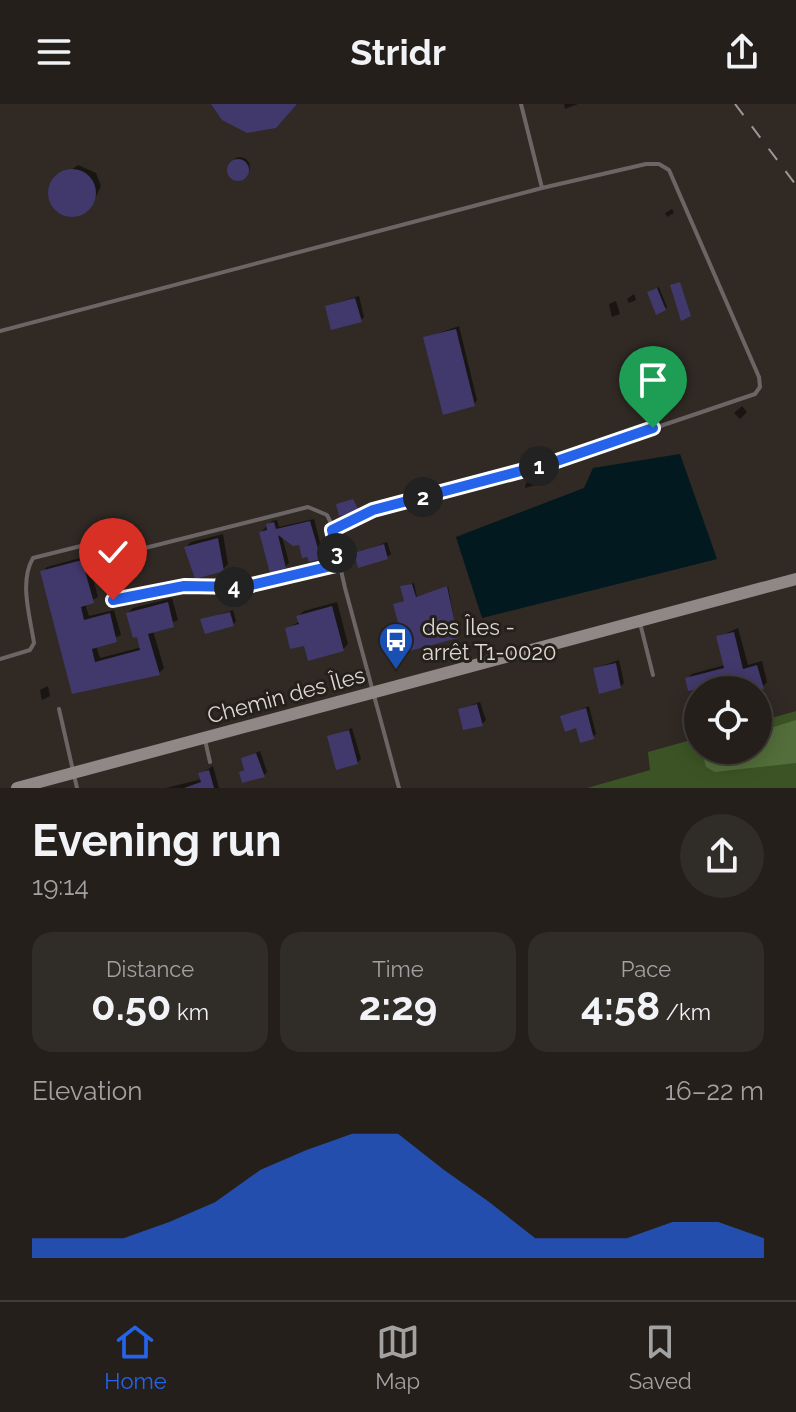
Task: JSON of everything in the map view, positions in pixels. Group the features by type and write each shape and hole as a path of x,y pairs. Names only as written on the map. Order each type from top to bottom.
{"main road":[{"name":"Chemin des Îles","path":"17,788 796,579"}],"lane":[{"path":"521,104 542,188"},
{"path":"0,331 542,188 646,164 659,164 669,170 753,362 760,387 755,394 551,463 373,510 332,530"},
{"path":"105,558 308,507 327,515 399,788"},
{"path":"0,659 30,650 34,643 26,586 27,569 33,558 89,544 105,558 113,600 184,586 243,587 340,564"},
{"path":"639,621 653,675"},
{"path":"59,709 77,788"},
{"path":"205,738 210,762"}],"green space":[{"path":"796,711 796,788 587,788 650,770 648,752 684,742 684,764 772,764 772,718"},
{"path":"796,720 796,763 715,772 706,767 705,764 772,764 772,728"}],"water":[{"path":"680,454 717,559 482,618 456,537 584,488 593,468"}],"building":[{"path":"211,104 297,104 276,128 247,133 222,120"},
{"path":"238,159 246,162 249,170 246,178 238,181 230,178 227,170 230,162"},
{"path":"72,169 89,176 96,193 89,210 72,217 55,210 48,193 55,176"},
{"path":"680,282 691,316 681,321 670,285"},
{"path":"657,288 666,310 656,315 647,292"},
{"path":"355,298 362,322 331,330 325,306"},
{"path":"456,329 475,406 443,415 423,337"},
{"path":"353,499 359,511 339,516 336,504"},
{"path":"310,521 321,559 309,562 307,557 302,558 299,545 293,546 278,535 286,568 270,573 259,532 267,530 266,524 274,522 276,529"},
{"path":"218,538 224,571 195,579 184,547"},
{"path":"384,544 388,559 358,568 354,553"},
{"path":"82,560 94,603 81,607 84,620 110,613 117,642 92,649 95,662 140,650 126,613 168,602 174,627 148,634 160,675 72,694 40,571"},
{"path":"412,584 416,597 447,586 458,638 406,652 393,604 404,601 400,586"},
{"path":"332,606 344,651 308,661 304,646 290,649 285,628 299,624 296,616"},
{"path":"230,612 234,626 205,634 200,619"},
{"path":"734,632 743,669 757,665 760,676 693,676 724,668 716,636"},
{"path":"616,663 621,688 599,694 593,668"},
{"path":"477,704 483,726 463,730 458,709"},
{"path":"586,708 594,739 580,743 576,728 565,732 560,716"},
{"path":"349,730 358,764 336,770 327,736"},
{"path":"256,753 265,777 242,783 239,772 244,770 241,758"},
{"path":"209,770 214,788 184,788 201,782 198,773"}],"railway":[{"path":"735,104 796,185"}],"place":[{"name":"des Îles - arrêt T1-0020","path":"396,671"}],"route":[{"path":"113,600 156,589 184,586 243,587 340,564 332,530 373,510 551,463 653,428"}]}
